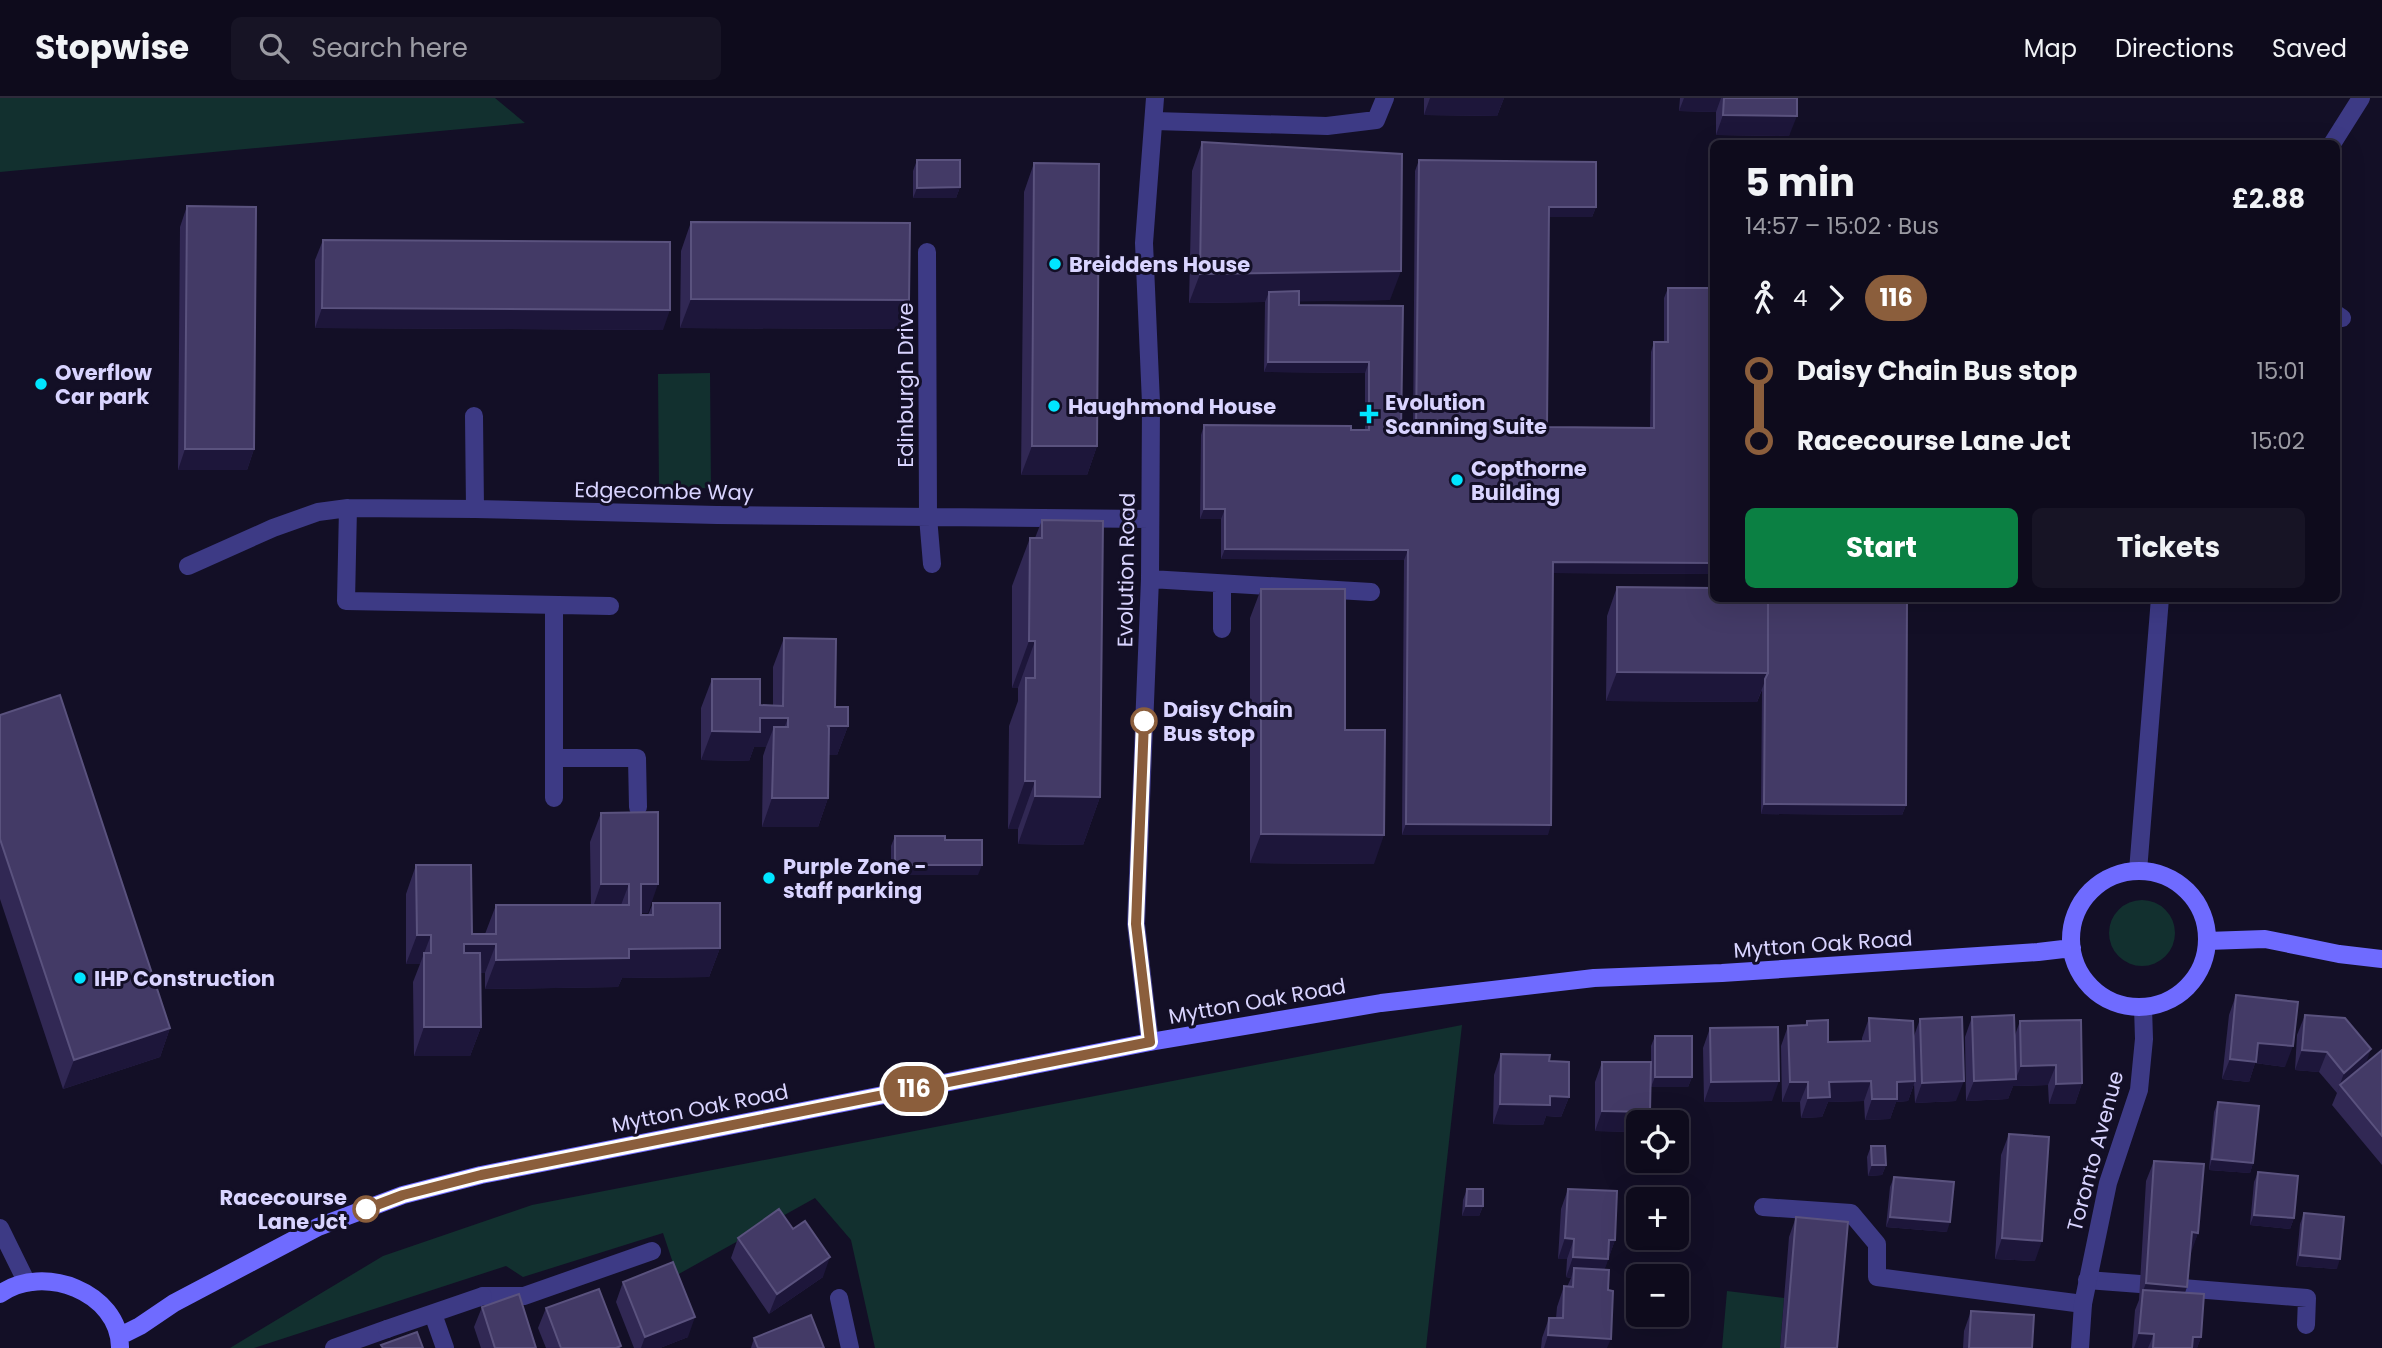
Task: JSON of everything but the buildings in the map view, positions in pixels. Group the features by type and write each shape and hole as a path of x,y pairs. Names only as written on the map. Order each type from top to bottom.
{"main road":[{"path":"2138,871 2156,873 2173,880 2188,891 2199,906 2205,923 2207,942 2204,961 2194,979 2180,993 2163,1003 2143,1007 2123,1005 2104,998 2088,984 2077,967 2072,948 2073,925 2081,904 2088,895 2095,887 2115,875 2138,871"},
{"path":"2207,942 2265,939 2339,954 2382,959"},
{"name":"Mytton Oak Road","path":"0,1294 27,1283 56,1283 87,1291 106,1310 120,1342 242,1266 318,1227 403,1195 481,1175 1150,1042 1381,1003 1594,978 1722,974 2072,948"}],"street":[{"name":"Evolution Road","path":"1150,1042 1136,924 1150,579 1151,403 1144,243 1155,98"},
{"path":"1155,121 1327,125 1376,120 1385,98"},
{"path":"2335,140 2361,98"},
{"name":"Edinburgh Drive","path":"927,252 928,517 932,564"},
{"path":"474,416 475,509"},
{"path":"348,508 346,601 610,606"},
{"name":"Edgecombe Way","path":"188,566 273,528 318,512 348,508 1150,519"},
{"path":"1150,579 1371,592"},
{"path":"1222,584 1222,629"},
{"path":"2138,871 2160,602"},
{"path":"554,605 554,797"},
{"path":"554,758 637,758 638,807"},
{"name":"Toronto Avenue","path":"2080,1348 2087,1280 2108,1183 2139,1090 2144,1039 2143,1007"},
{"path":"1763,1207 1851,1213 1877,1244 1877,1277 2083,1304"},
{"path":"0,1228 27,1283"},
{"path":"334,1348 483,1296 524,1296 652,1251"},
{"path":"2087,1280 2140,1284"},
{"path":"2182,1288 2307,1298 2306,1325"},
{"path":"839,1298 850,1348"},
{"path":"433,1314 445,1348"}],"green space":[{"path":"0,98 495,98 525,123 0,172"},
{"path":"710,373 711,488 659,489 658,374"},
{"path":"2148,900 2166,909 2173,920 2173,946 2166,957 2155,964 2136,966 2118,957 2111,946 2109,927 2118,909 2129,902"},
{"path":"1462,1025 1426,1348 875,1348 851,1240 815,1198 677,1275 663,1233 523,1277 506,1266 254,1348 230,1348 383,1256 532,1205"},
{"path":"1727,1291 1784,1298 1780,1348 1722,1348"}],"bus line":[{"name":"116","path":"366,1209 403,1195 481,1175 1150,1042 1136,924 1144,721"}],"place":[{"name":"Breiddens House","path":"1055,264"},
{"name":"Overflow Car park","path":"41,384"},
{"name":"Haughmond House","path":"1054,406"},
{"name":"Evolution Scanning Suite","path":"1369,414"},
{"name":"Copthorne Building","path":"1457,480"},
{"name":"Daisy Chain Bus stop","path":"1144,721"},
{"name":"Purple Zone - staff parking","path":"769,878"},
{"name":"IHP Construction","path":"80,978"},
{"name":"Racecourse Lane Jct","path":"366,1209"}]}
